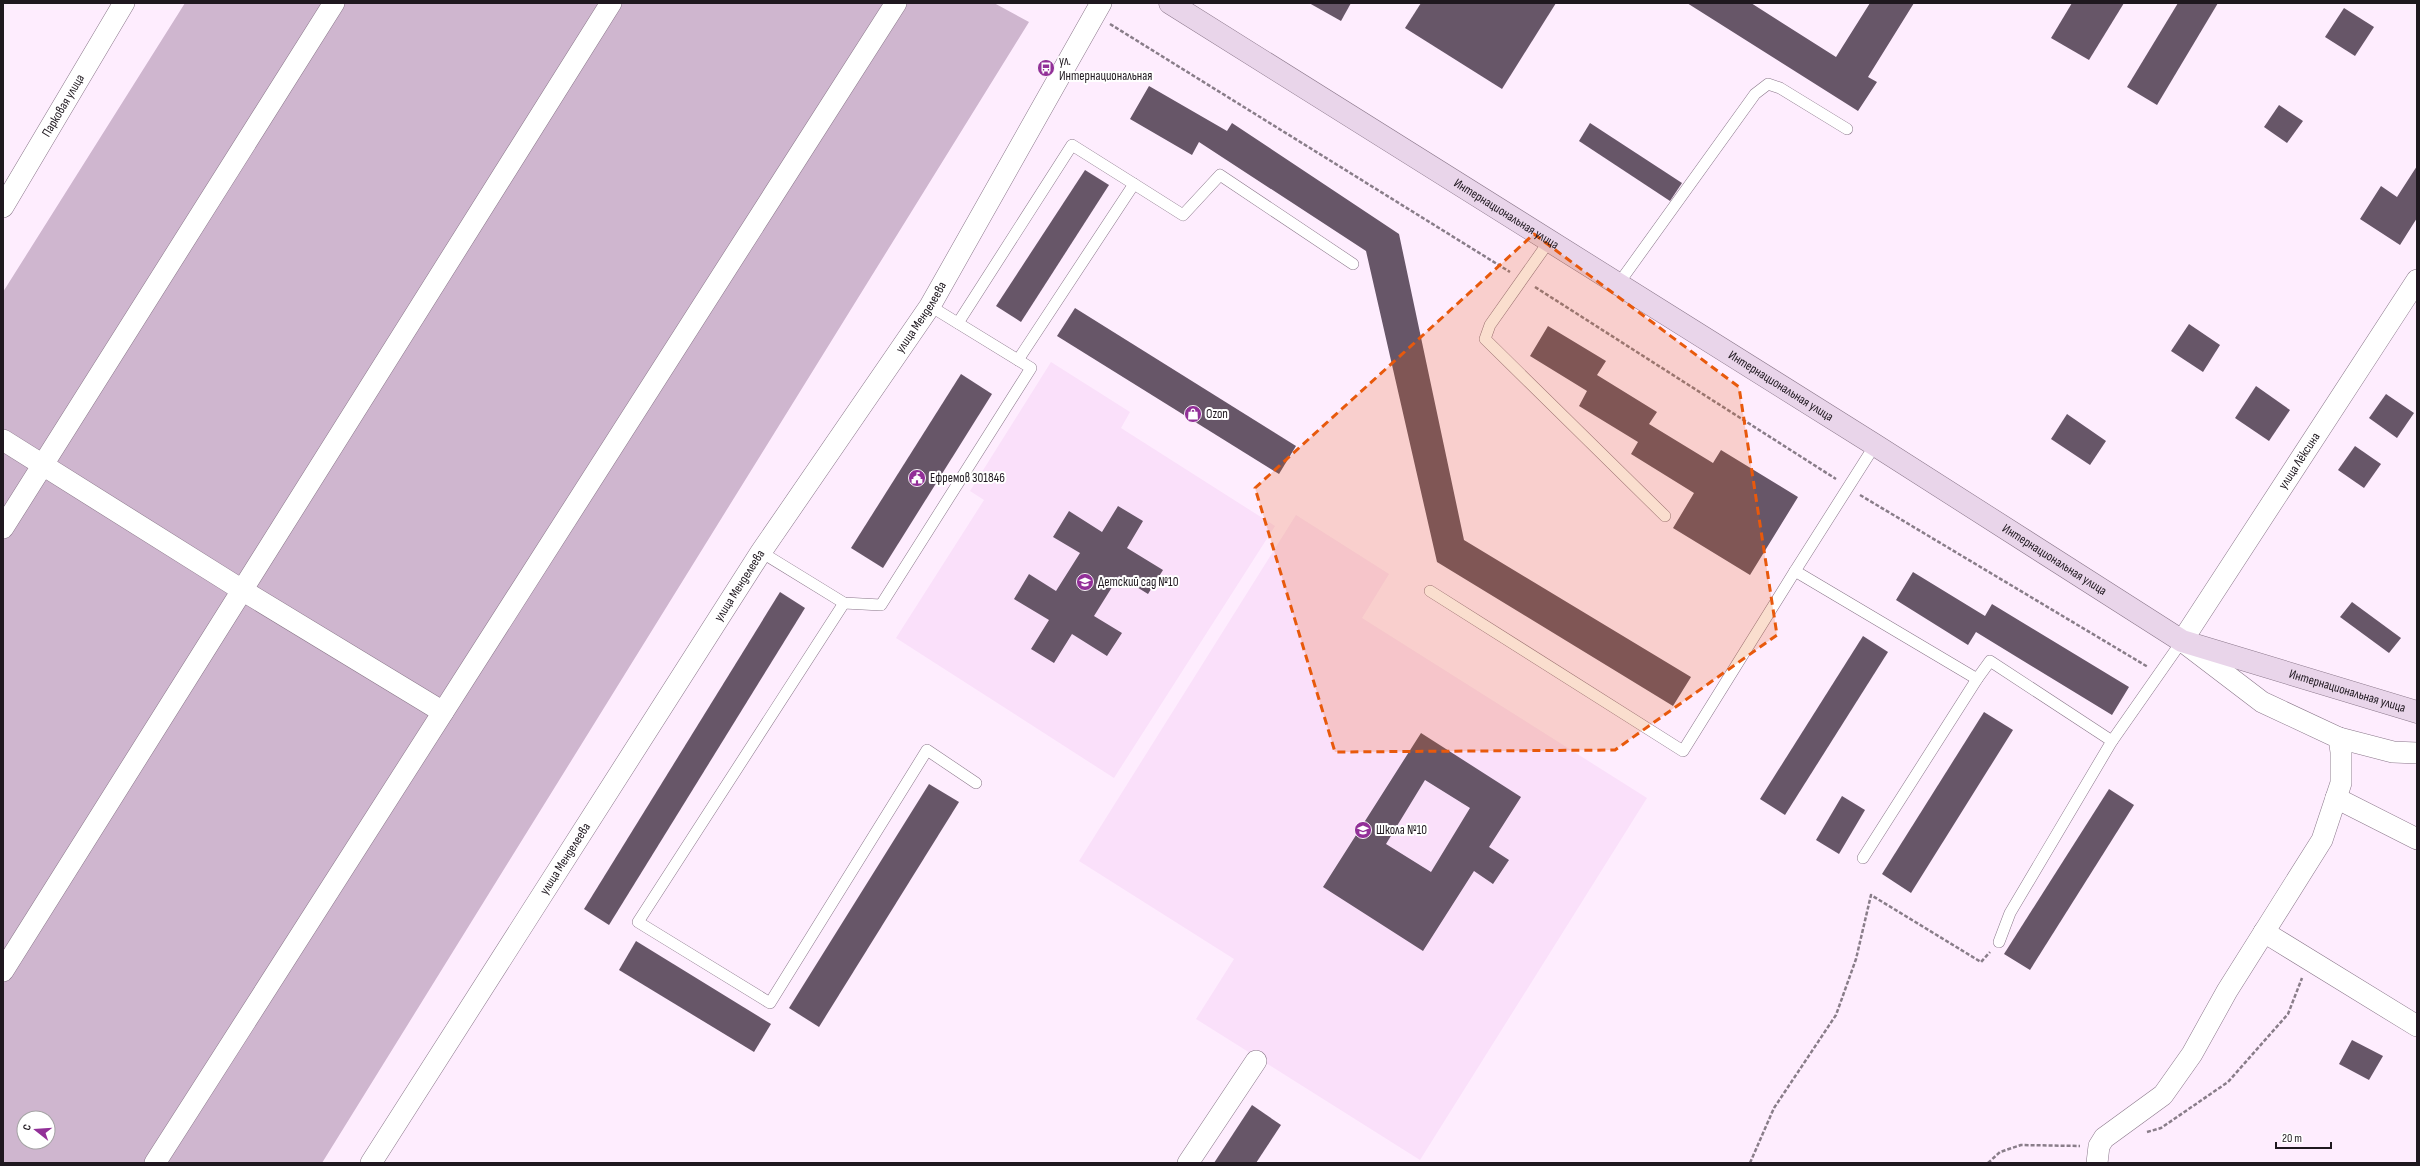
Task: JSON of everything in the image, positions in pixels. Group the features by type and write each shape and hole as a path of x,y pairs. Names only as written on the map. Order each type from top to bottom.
{"street":[{"name":"Парковая улица","path":"3,207 124,3"},
{"path":"3,528 334,3"},
{"path":"3,971 611,3"},
{"path":"155,1163 896,3"},
{"name":"Интернациональная улица","path":"1170,3 1875,444 2182,641 2417,712"},
{"name":"улица Менделеева","path":"371,1163 760,552 930,306 1098,8"},
{"name":"улица Лёксина","path":"2182,641 2417,280"},
{"path":"3,440 42,466 242,590 443,712"},
{"path":"2182,641 2262,702 2339,738 2394,752 2417,753"},
{"path":"2097,1163 2099,1146 2104,1138 2163,1095 2192,1054 2264,932 2322,840 2341,783 2341,752 2339,738"},
{"path":"2336,798 2417,839"},
{"path":"2264,932 2417,1026"},
{"path":"1188,1163 1256,1061"}],"lane":[{"path":"1619,283 1755,94 1768,84 1780,88 1847,129"},
{"path":"958,323 1072,145 1183,215 1220,175 1352,264"},
{"path":"1018,360 1134,184"},
{"path":"1550,240 1490,325 1485,339 1665,516"},
{"path":"760,552 844,603 881,605 1031,368 930,306"},
{"path":"1430,591 1683,751 1875,444"},
{"path":"1795,571 1977,679"},
{"path":"844,603 638,922 770,1003 927,750 976,783"},
{"path":"1999,942 2010,913 2112,741 2182,641"},
{"path":"1863,858 1990,661 2112,741"}],"path":[{"path":"1098,8 1848,487 2159,673"},
{"path":"1750,1163 1774,1108 1836,1015 1856,959 1871,895 1981,962 1999,942"}],"highlighted area":[{"path":"1534,234 1739,387 1777,635 1615,750 1335,752 1255,488"}],"shaded area":[{"path":"185,3 994,3 1029,22 322,1163 3,1163 3,292"},
{"name":"Детский сад №10","path":"1051,362 1130,412 1121,428 1275,526 1114,778 896,638 984,500 970,491"},
{"name":"Школа №10","path":"1296,515 1389,574 1362,618 1647,798 1420,1160 1196,1019 1234,959 1079,861"}],"building":[{"path":"1309,3 1351,3 1341,21"},
{"path":"1421,3 1556,3 1502,89 1405,28"},
{"path":"1687,3 1751,3 1836,57 1870,3 1914,3 1868,77 1877,82 1858,111"},
{"path":"2072,3 2124,3 2089,60 2051,38"},
{"path":"2178,3 2218,3 2157,105 2127,87"},
{"path":"2344,8 2374,27 2355,56 2325,37"},
{"path":"1149,86 1227,131 1232,123 1399,234 1464,540 1691,677 1673,706 1437,562 1366,251 1199,142 1192,155 1130,119"},
{"path":"2279,105 2303,121 2287,143 2264,127"},
{"path":"1590,123 1682,183 1670,201 1579,141"},
{"path":"2417,166 2417,218 2400,245 2360,219 2381,186 2397,197"},
{"path":"1085,170 1109,185 1021,322 996,306"},
{"path":"1075,308 1296,446 1279,474 1057,336"},
{"path":"2189,324 2220,345 2203,372 2171,351"},
{"path":"1548,326 1606,361 1597,375 1657,412 1649,424 1713,463 1721,450 1798,497 1750,575 1673,528 1694,493 1631,454 1638,442 1579,406 1587,391 1530,356"},
{"path":"961,374 992,394 883,568 851,548"},
{"path":"2256,386 2290,410 2269,441 2235,418"},
{"path":"2386,394 2414,413 2397,438 2369,418"},
{"path":"2067,414 2106,441 2090,465 2051,439"},
{"path":"2355,446 2381,464 2364,488 2338,470"},
{"path":"1118,506 1143,521 1127,548 1163,570 1148,594 1119,576 1094,616 1122,633 1107,656 1072,634 1054,663 1031,649 1049,620 1014,599 1029,574 1056,591 1080,553 1053,537 1069,511 1102,532"},
{"path":"1913,572 1985,616 1992,604 2129,687 2112,715 1976,632 1968,645 1896,600"},
{"path":"780,592 805,608 609,925 584,909"},
{"path":"2352,602 2401,638 2389,653 2340,617"},
{"path":"1863,636 1888,652 1785,815 1760,799"},
{"path":"1984,712 2013,730 1911,893 1882,874"},
{"path":"1421,733 1521,797 1489,847 1509,860 1493,884 1474,871 1423,951 1323,887","holes":["1425,780 1470,808 1431,872 1386,844"]},
{"path":"929,784 959,802 819,1027 789,1008"},
{"path":"2109,789 2134,805 2030,970 2004,954"},
{"path":"1842,796 1865,810 1839,854 1816,840"},
{"path":"636,941 771,1024 754,1052 619,970"},
{"path":"2352,1040 2383,1056 2369,1080 2339,1064"},
{"path":"1252,1105 1281,1125 1256,1163 1214,1163"}],"place":[{"name":"ул. Интернациональная","path":"1046,68"},
{"name":"Ozon","path":"1193,414"},
{"name":"Ефремов 301846","path":"917,478"},
{"name":"Детский сад №10","path":"1085,582"},
{"name":"Школа №10","path":"1363,830"}]}
